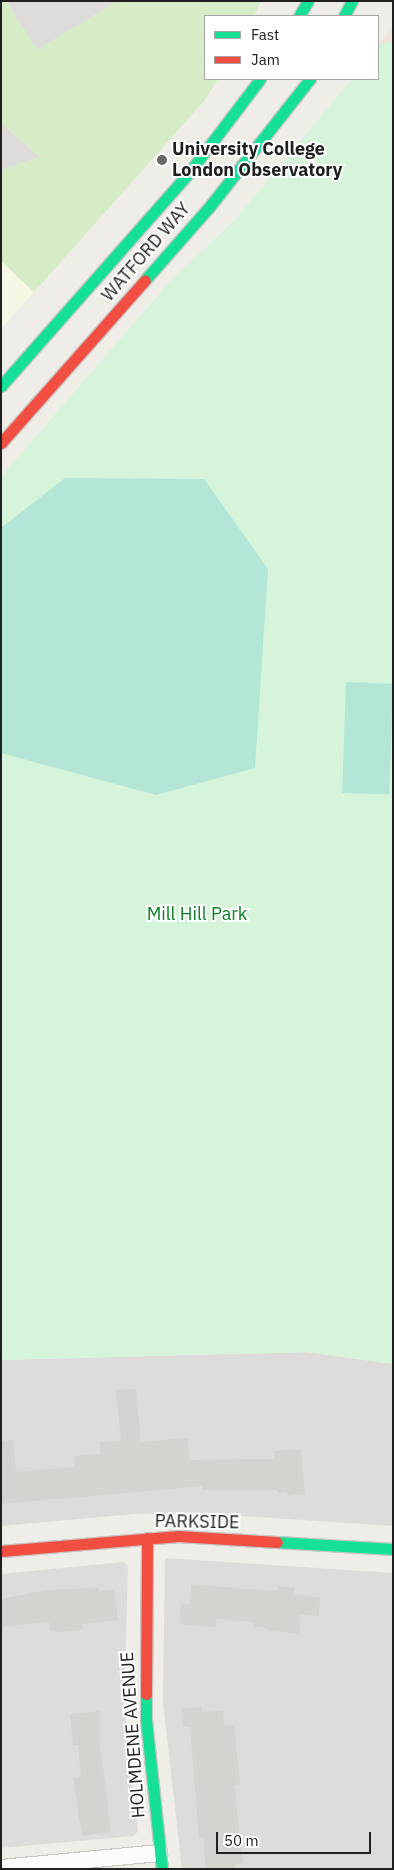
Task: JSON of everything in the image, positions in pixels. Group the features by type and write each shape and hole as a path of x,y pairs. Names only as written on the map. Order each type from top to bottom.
{"main road":[{"path":"300,15 308,1"},
{"path":"345,15 352,1"},
{"name":"WATFORD WAY","path":"1,386 188,174 259,80"},
{"name":"WATFORD WAY","path":"1,444 210,206 264,142 309,80"},
{"name":"PARKSIDE","path":"1,1551 178,1536 393,1549"},
{"name":"HOLMDENE AVENUE","path":"147,1538 146,1720 160,1861"}],"street":[{"path":"1,1868 160,1861"}],"shaded area":[{"path":"6,1 118,1 37,50"},
{"path":"393,26 393,41 379,44"},
{"path":"1,123 40,157 1,170"},
{"path":"1,261 34,292 1,329"},
{"path":"307,1352 393,1364 393,1526 195,1513 134,1514 1,1526 1,1360"},
{"path":"165,1558 393,1573 393,1869 182,1869 163,1702"},
{"path":"124,1562 128,1566 124,1706 138,1831 134,1836 1,1848 1,1574"}],"green space":[{"path":"1,1 6,1 37,50 118,1 261,1 254,15 204,15 204,80 217,80 204,101 34,292 1,261 1,170 40,157 1,123"},
{"name":"Mill Hill Park","path":"393,41 393,1364 307,1352 1,1360 1,477 167,285 237,218 351,80 379,80 379,45"},
{"path":"65,478 204,479 268,569 255,768 156,795 1,753 1,528"},
{"path":"346,682 393,684 389,795 342,793"}],"building":[{"path":"136,1389 141,1442 188,1438 190,1460 275,1459 274,1451 301,1449 305,1494 288,1496 287,1492 278,1493 277,1490 202,1490 202,1486 1,1504 1,1441 13,1440 16,1472 75,1467 74,1456 101,1454 100,1442 121,1441 116,1390"},
{"path":"191,1584 270,1591 278,1590 278,1586 295,1588 294,1595 320,1597 319,1616 300,1615 299,1633 268,1631 268,1628 255,1627 255,1622 216,1619 215,1627 180,1624 181,1603 190,1604"},
{"path":"99,1588 99,1591 114,1589 118,1620 82,1624 83,1630 60,1632 50,1631 49,1622 1,1627 1,1599 46,1590"},
{"path":"202,1707 202,1712 223,1711 224,1726 234,1725 240,1784 234,1785 243,1863 235,1864 235,1869 206,1869 203,1838 199,1839 190,1727 183,1727 182,1709"},
{"path":"100,1711 100,1743 111,1832 82,1836 73,1778 81,1777 78,1745 73,1745 70,1714"}],"traffic: fast":[{"path":"300,15 308,1"},
{"path":"345,15 352,1"},
{"path":"1,386 188,174 259,80"},
{"path":"145,280 210,206 309,80"},
{"path":"277,1542 393,1549"},
{"path":"146,1694 146,1720 162,1869"}],"traffic: jam":[{"path":"1,443 145,280"},
{"path":"1,1551 178,1536 277,1542"},
{"path":"146,1694 147,1538"}],"place":[{"name":"University College London Observatory","path":"162,160"}]}
